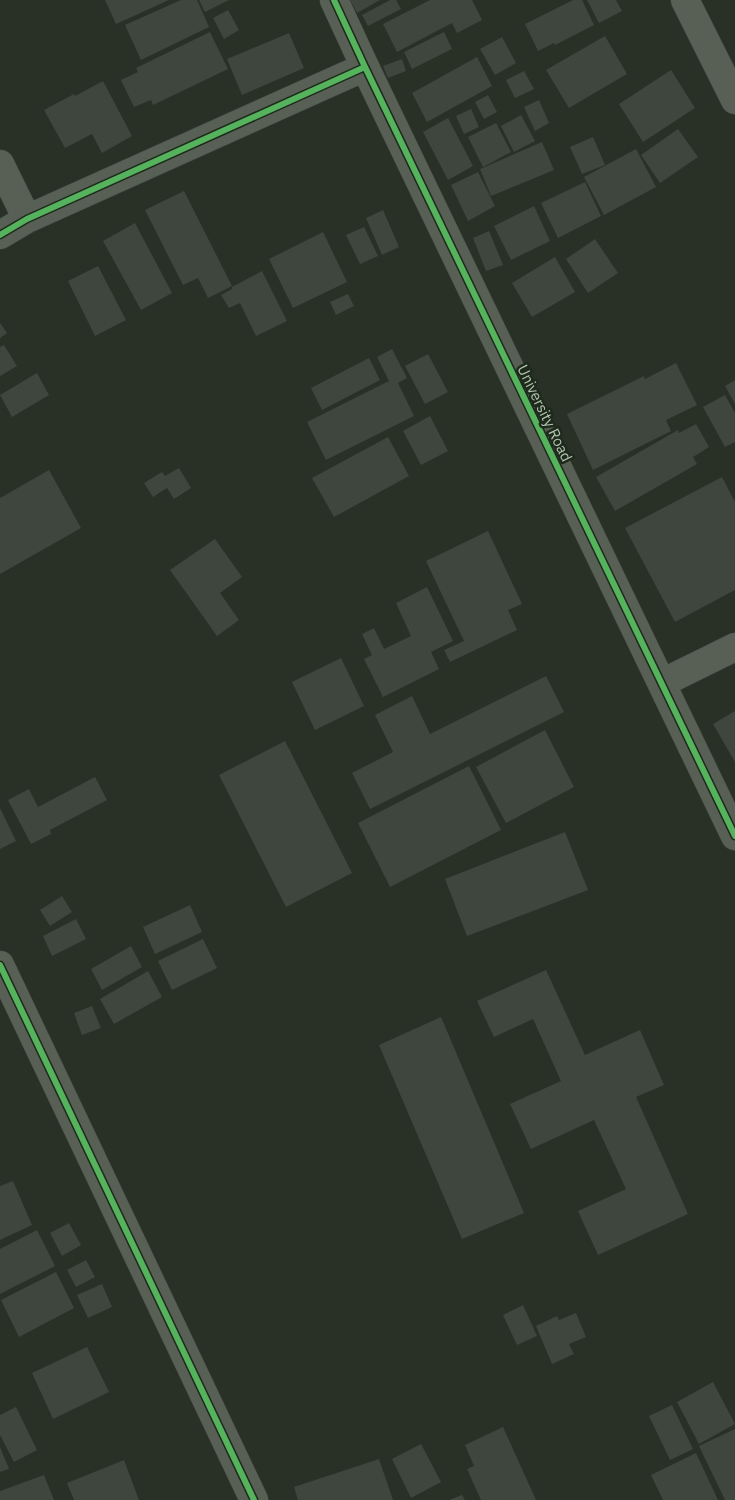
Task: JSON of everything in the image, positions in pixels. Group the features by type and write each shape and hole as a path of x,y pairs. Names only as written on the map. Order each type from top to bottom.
{"street":[{"name":"University Road","path":"334,0 735,836"},
{"path":"685,0 735,100"},
{"path":"0,236 27,219 365,66"},
{"path":"0,164 27,219"},
{"path":"662,683 735,648"},
{"path":"0,965 254,1500"}],"building":[{"path":"105,0 169,0 116,24"},
{"path":"181,0 197,0 209,27 141,60 125,25"},
{"path":"199,0 229,0 205,12"},
{"path":"350,0 380,0 357,13"},
{"path":"390,0 396,0 401,9 368,26 362,15"},
{"path":"430,0 472,0 482,20 457,33 452,23 397,52 383,24"},
{"path":"573,0 582,0 594,25 555,45 554,43 538,51 525,24"},
{"path":"587,0 616,0 622,11 599,23"},
{"path":"228,10 239,30 224,39 213,18"},
{"path":"210,32 228,69 153,105 151,100 134,107 121,80 138,72 136,68"},
{"path":"444,32 452,49 412,69 404,52"},
{"path":"289,33 304,68 242,95 227,59"},
{"path":"605,36 627,74 569,108 546,70"},
{"path":"502,37 516,63 495,75 480,49"},
{"path":"477,57 492,86 427,122 412,93"},
{"path":"402,59 406,71 388,78 383,66"},
{"path":"671,70 695,108 643,142 619,104"},
{"path":"524,71 534,89 515,98 506,80"},
{"path":"103,81 132,136 102,153 92,134 65,148 44,110"},
{"path":"488,95 497,112 484,119 475,102"},
{"path":"539,100 549,123 535,131 524,107"},
{"path":"471,109 479,127 464,134 456,116"},
{"path":"521,115 535,141 514,152 501,126"},
{"path":"448,118 473,166 448,180 423,132"},
{"path":"496,123 511,152 483,167 468,137"},
{"path":"678,129 698,157 660,183 641,155"},
{"path":"593,137 605,165 582,174 570,147"},
{"path":"542,142 554,170 491,196 480,169"},
{"path":"636,149 656,187 604,215 584,177"},
{"path":"478,172 495,206 468,221 451,185"},
{"path":"585,182 601,216 558,238 541,203"},
{"path":"184,191 232,286 208,298 198,278 183,285 145,210"},
{"path":"534,206 550,241 511,260 494,226"},
{"path":"383,210 399,247 382,255 366,218"},
{"path":"135,223 172,293 141,310 103,241"},
{"path":"364,227 378,256 360,264 346,235"},
{"path":"489,231 503,265 486,271 473,238"},
{"path":"323,232 347,282 293,308 269,259"},
{"path":"595,239 618,273 588,293 566,259"},
{"path":"555,257 575,292 532,317 512,283"},
{"path":"98,266 126,320 95,336 68,281"},
{"path":"262,271 287,321 256,336 240,303 229,308 221,295"},
{"path":"348,294 354,306 336,315 330,302"},
{"path":"0,323 7,333 0,338"},
{"path":"4,345 17,366 0,376 0,347"},
{"path":"392,349 407,378 398,383 414,416 326,460 307,422 389,381 377,357"},
{"path":"428,354 448,392 425,404 405,366"},
{"path":"369,358 380,380 322,410 311,388"},
{"path":"676,363 697,405 666,420 671,431 593,470 567,414 644,376 645,379"},
{"path":"37,373 49,395 12,417 0,395"},
{"path":"735,380 735,404 725,386"},
{"path":"725,395 735,413 735,442 725,447 703,407"},
{"path":"430,416 448,451 421,465 403,431"},
{"path":"696,424 709,447 693,457 697,464 615,511 596,477 678,430 679,433"},
{"path":"388,437 409,476 334,517 312,478"},
{"path":"179,468 191,488 174,499 167,488 153,497 144,483 162,472 165,476"},
{"path":"49,470 81,528 0,574 0,498"},
{"path":"722,477 735,502 735,590 675,622 625,528"},
{"path":"488,531 522,604 508,610 517,630 450,662 444,650 464,641 426,561"},
{"path":"215,539 242,577 220,593 239,620 217,636 170,570"},
{"path":"427,587 453,641 431,652 439,669 383,697 364,659 372,655 362,634 374,628 384,649 411,636 396,603"},
{"path":"341,658 364,706 315,730 292,682"},
{"path":"546,676 564,712 370,809 352,773 393,752 375,715 412,696 430,734"},
{"path":"735,711 735,762 713,724"},
{"path":"545,730 574,787 506,823 476,767"},
{"path":"285,741 352,873 286,907 219,775"},
{"path":"469,766 501,830 390,887 358,823"},
{"path":"95,777 107,800 50,830 51,834 31,844 8,800 29,789 38,807"},
{"path":"0,808 16,841 0,849"},
{"path":"565,832 588,890 467,936 445,879"},
{"path":"62,896 72,912 50,926 40,910"},
{"path":"190,905 202,932 155,954 143,927"},
{"path":"76,919 86,939 52,956 43,936"},
{"path":"203,939 217,968 172,990 158,961"},
{"path":"131,946 142,967 102,990 91,969"},
{"path":"546,970 585,1055 640,1030 664,1085 636,1097 688,1214 598,1255 578,1211 626,1189 594,1120 531,1149 510,1104 561,1081 533,1019 494,1037 477,1001"},
{"path":"148,971 162,997 114,1024 100,999"},
{"path":"92,1006 101,1028 82,1035 74,1013"},
{"path":"441,1017 524,1213 462,1239 379,1045"},
{"path":"13,1181 32,1225 0,1240 0,1186"},
{"path":"69,1223 81,1245 62,1256 50,1233"},
{"path":"37,1230 55,1266 0,1294 0,1249"},
{"path":"86,1260 95,1277 76,1287 67,1270"},
{"path":"56,1272 74,1308 19,1337 1,1300"},
{"path":"102,1284 112,1307 88,1318 77,1295"},
{"path":"523,1305 537,1336 517,1345 503,1315"},
{"path":"576,1313 586,1337 569,1344 574,1354 552,1364 536,1326 557,1316 559,1320"},
{"path":"87,1347 109,1392 53,1419 32,1373"},
{"path":"713,1382 735,1424 699,1444 677,1402"},
{"path":"672,1405 693,1449 670,1460 649,1416"},
{"path":"16,1407 37,1450 14,1462 0,1435 0,1415"},
{"path":"503,1427 536,1500 481,1500 467,1469 474,1466 465,1445"},
{"path":"735,1429 735,1500 725,1500 699,1446"},
{"path":"421,1444 441,1482 411,1498 392,1459"},
{"path":"0,1447 9,1469 0,1472"},
{"path":"696,1453 718,1500 663,1500 651,1475"},
{"path":"379,1459 393,1500 298,1500 294,1487"},
{"path":"124,1460 139,1500 74,1500 67,1483"},
{"path":"44,1475 54,1500 0,1500 0,1491"},
{"path":"462,1495 465,1500 449,1500"}],"cycle path":[{"path":"334,0 735,836"},
{"path":"0,235 27,219 365,67"},
{"path":"0,965 254,1500"}]}
